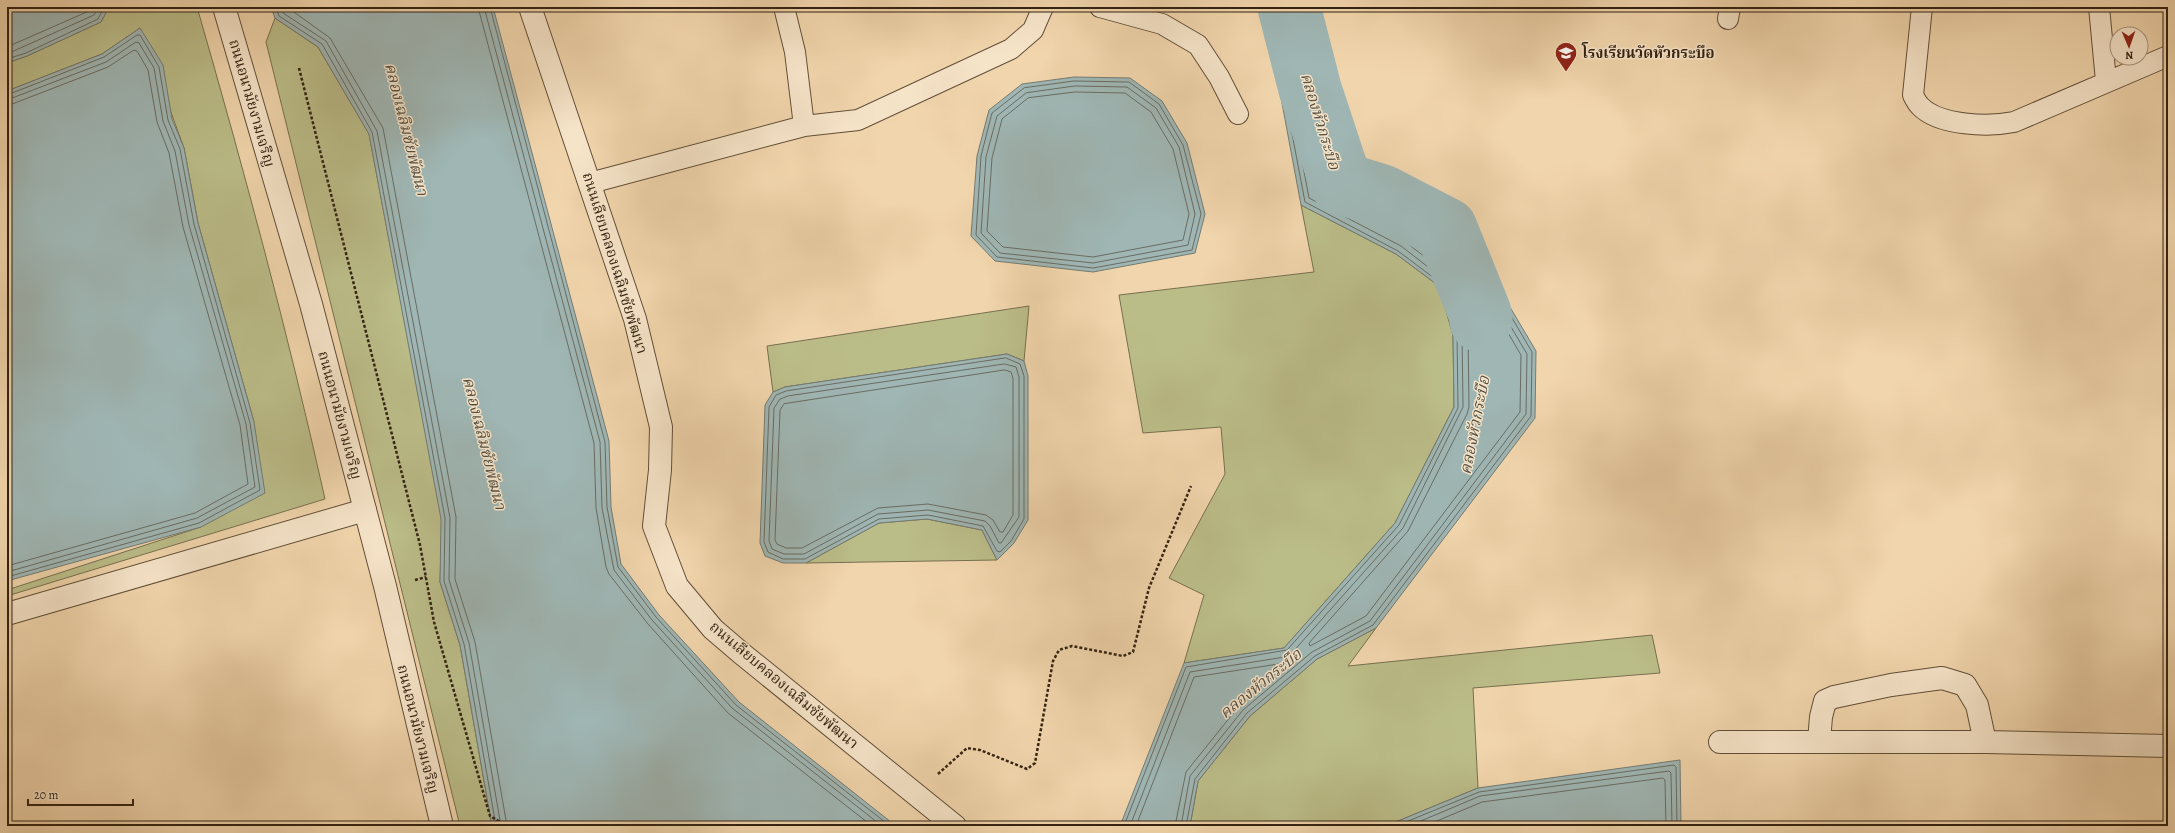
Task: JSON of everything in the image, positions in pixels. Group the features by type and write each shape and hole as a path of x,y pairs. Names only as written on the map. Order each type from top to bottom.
{"street":[{"name":"ถนนอนามัยงามเจริญ","path":"224,7 311,304 365,510 442,826"},
{"name":"ถนนเลียบคลองเฉลิมชัยพัฒนา","path":"530,7 635,318 660,427 660,470 654,526 678,586 713,629 955,826"},
{"path":"7,614 365,510"},
{"path":"1819,741 1820,717 1825,701 1834,697 1891,685 1942,678 1965,685 1977,705 1985,742"},
{"path":"1720,742 1985,742 2168,746"}],"lane":[{"path":"784,7 796,52 804,126"},
{"path":"590,183 804,126 858,120 1011,49 1033,30 1043,7"},
{"path":"1100,7 1162,24 1198,45 1219,77 1238,114"},
{"path":"1922,7 1913,95 1920,106 1932,114 1955,121 1999,125 2014,122 2106,81 2168,56"},
{"path":"2099,7 2106,81"}],"path":[{"path":"299,68 420,545 434,622 490,816 507,826"},
{"path":"916,795 967,748 980,750 1027,769 1035,763 1053,661 1059,650 1072,646 1123,656 1133,652 1149,588 1191,486"}],"green space":[{"path":"109,7 197,7 265,252 325,499 7,596 7,590 201,527 254,422 198,223 184,148 140,28 102,54 7,91 7,63 27,56 101,22"},
{"path":"275,18 318,47 369,134 442,519 440,582 460,645 492,826 460,826 266,42"},
{"path":"1301,205 1396,254 1439,286 1453,335 1454,407 1395,523 1284,648 1184,663 1204,595 1169,578 1225,474 1221,427 1143,433 1119,295 1314,272"},
{"path":"1029,306 1024,361 1007,354 785,387 773,392 767,346"},
{"path":"927,519 982,530 997,560 806,563 879,523"},
{"path":"1376,628 1348,666 1652,635 1660,673 1473,688 1478,788 1386,826 1190,826 1198,781 1250,716 1317,659"}],"water":[{"path":"7,7 109,7 101,22 27,56 7,63"},
{"name":"คลองเฉลิมชัยพัฒนา","path":"271,7 493,7 609,441 611,507 621,564 659,615 739,702 896,826 492,826 460,645 440,582 441,519 369,134 318,47 275,18"},
{"path":"1264,7 1315,7 1346,139 1351,170 1485,265 1536,351 1535,418 1376,628 1317,659 1250,716 1198,781 1190,826 1120,826 1184,663 1284,648 1395,523 1454,407 1453,335 1439,286 1396,254 1301,205"},
{"path":"140,28 163,65 172,119 184,148 198,223 254,422 265,493 201,527 7,581 7,91 102,54"},
{"path":"1074,77 1130,78 1162,101 1187,143 1205,214 1195,253 1093,272 995,261 971,236 977,156 989,110 1022,84"},
{"path":"1007,354 1024,361 1028,376 1028,520 1014,543 997,560 982,530 927,519 879,523 806,563 783,563 765,556 760,543 765,405 773,392 785,387"},
{"path":"1680,760 1681,826 1386,826 1478,788"}],"waterway":[{"name":"คลองหัวกระบือ","path":"1289,7 1310,89 1341,183 1382,196 1446,229 1480,313 1481,321"}],"place":[{"name":"โรงเรียนวัดหัวกระบือ","path":"1566,72"}]}
